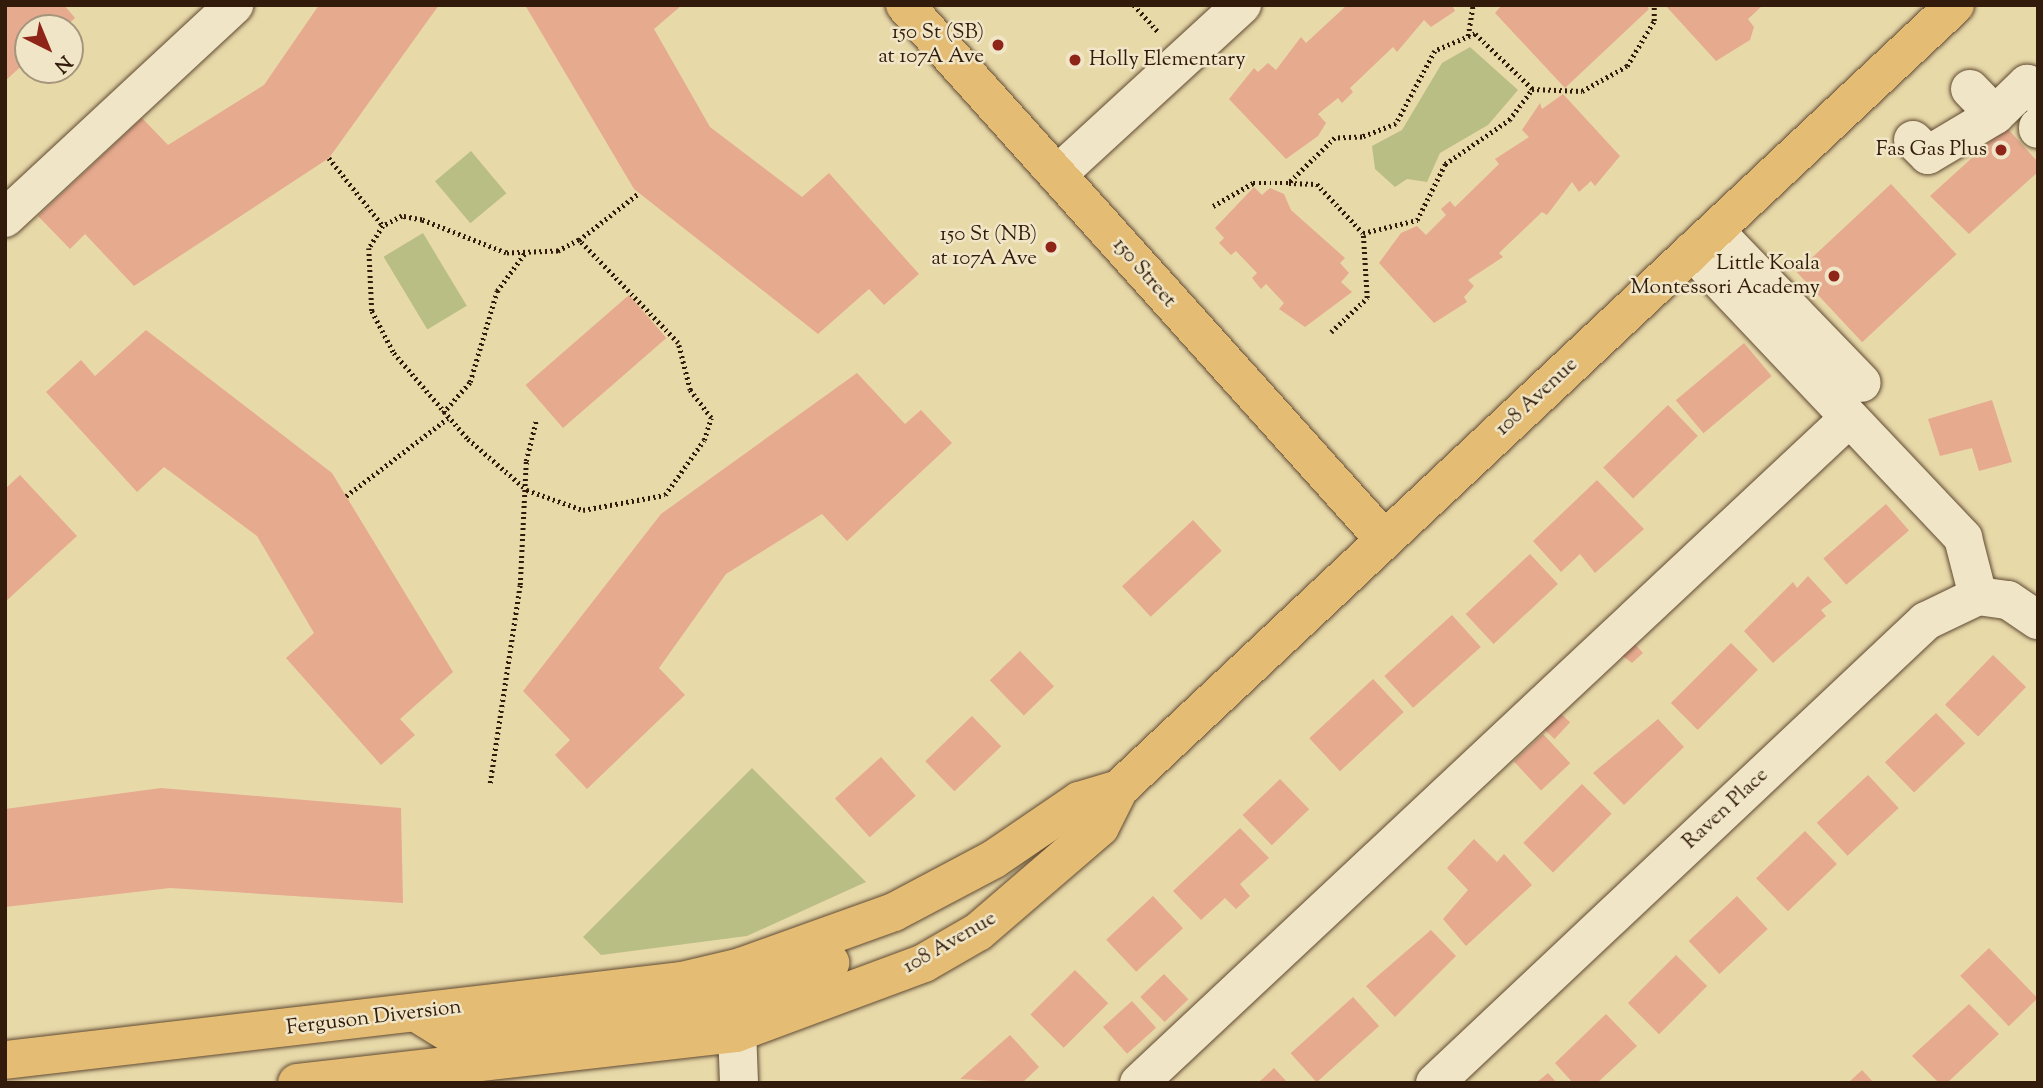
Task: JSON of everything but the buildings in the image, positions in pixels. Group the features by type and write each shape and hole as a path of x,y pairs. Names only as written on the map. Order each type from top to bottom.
{"main road":[{"name":"150 Street","path":"905,5 1384,540"},
{"name":"108 Avenue","path":"736,1019 924,963 978,932 1100,827 1119,789 1955,5"},
{"name":"108 Avenue","path":"741,967 925,896 994,859 1079,801 1119,789"},
{"path":"297,1083 736,1019 873,945 925,896"},
{"name":"Ferguson Diversion","path":"5,1060 682,981 741,967"},
{"path":"417,1013 459,1039 736,1019"}],"street":[{"path":"5,218 234,5"},
{"path":"1058,174 1242,5"},
{"path":"1913,141 1928,155 1982,102 2027,84 2038,95"},
{"path":"1703,241 1862,383"},
{"path":"1703,241 1848,419 1963,538 1978,596 2008,600 2038,620"},
{"path":"1139,1083 1848,419"},
{"name":"Raven Place","path":"1435,1083 1926,621 1978,596"},
{"path":"736,1019 739,1083"}],"path":[{"path":"1134,5 1167,41"},
{"path":"1468,37 1473,5"},
{"path":"1289,183 1335,138 1362,137 1396,124 1435,51 1475,34 1532,89 1582,91 1627,66 1654,21 1654,5"},
{"path":"1363,233 1417,220 1446,164 1509,120 1532,89"},
{"path":"329,158 383,226"},
{"path":"1213,206 1253,183 1317,184 1363,233 1367,298 1331,332"},
{"path":"579,240 678,343 690,390 710,418 704,440 665,495 583,510 527,490 443,413 394,353 372,311 369,248 383,226 402,216 422,220 480,246 526,252 558,251 579,240 639,193"},
{"path":"443,413 470,382 497,291 526,252"},
{"path":"346,496 448,418"},
{"path":"490,783 520,585 527,490 526,461 536,421"}],"green space":[{"path":"1470,47 1518,90 1488,125 1440,153 1427,182 1407,179 1395,187 1375,169 1372,146 1402,130 1442,63"},
{"path":"471,151 506,193 470,223 435,181"},
{"path":"423,233 467,306 427,330 384,257"},
{"path":"752,768 866,882 747,936 601,955 583,937"}],"place":[{"name":"150 St (SB) at 107A Ave","path":"998,45"},
{"name":"Holly Elementary","path":"1075,60"},
{"name":"Fas Gas Plus","path":"2001,150"},
{"name":"150 St (NB) at 107A Ave","path":"1051,247"},
{"name":"Little Koala Montessori Academy","path":"1834,276"}]}
